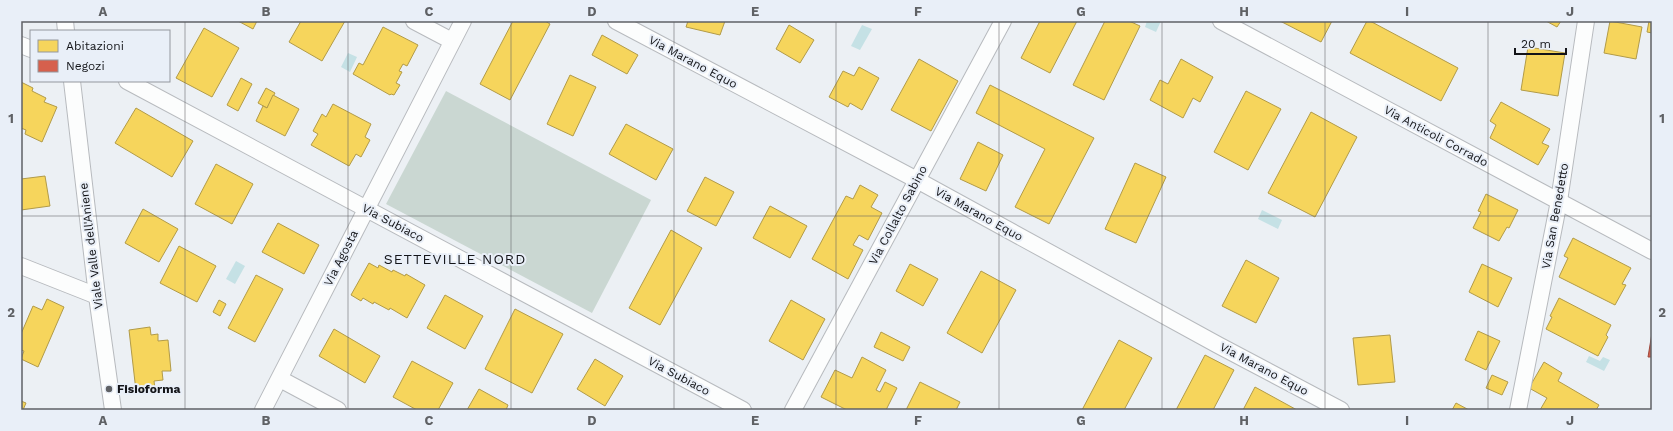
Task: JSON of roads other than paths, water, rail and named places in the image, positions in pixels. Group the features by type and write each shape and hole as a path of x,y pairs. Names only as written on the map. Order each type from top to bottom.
{"street":[{"path":"414,21 452,41"},
{"name":"Via Agosta","path":"263,410 463,21"},
{"name":"Via Marano Equo","path":"616,21 917,180 1204,338 1341,410"},
{"name":"Via Collalto Sabino","path":"793,410 1003,21"},
{"name":"Via Anticoli Corrado","path":"1220,21 1652,251"},
{"name":"Via San Benedetto","path":"1518,410 1559,201 1586,21"},
{"name":"Viale Valle dell'Aniene","path":"72,82 96,296 113,410"},
{"name":"Via Subiaco","path":"129,82 743,410"},
{"path":"21,266 96,296"},
{"path":"280,378 338,410"}],"water":[{"path":"1147,21 1161,21 1156,32 1145,27"},
{"path":"862,25 872,29 860,50 851,46"},
{"path":"348,53 357,57 350,72 341,67"},
{"path":"1262,210 1282,220 1278,229 1258,219"},
{"path":"236,261 245,266 235,284 226,279"},
{"path":"1589,356 1600,361 1603,357 1610,360 1604,371 1586,362"}],"place":[{"name":"Fisioforma","path":"109,389"}],"district":[{"name":"SETTEVILLE NORD","path":"455,259"}]}
